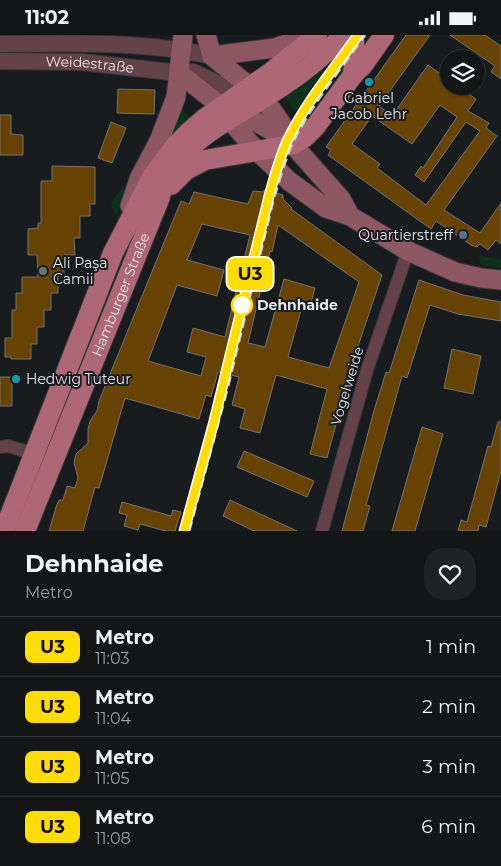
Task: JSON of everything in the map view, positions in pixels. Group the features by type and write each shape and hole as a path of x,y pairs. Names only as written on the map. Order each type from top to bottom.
{"main road":[{"path":"206,35 212,57 240,103 257,151 289,181 326,208 350,216 408,251 455,272 501,280"},
{"path":"212,57 275,47 311,35"},
{"path":"240,103 270,73 317,35"},
{"path":"240,103 282,87 320,58 342,35"},
{"path":"353,35 355,49 353,75"},
{"path":"240,103 271,133 290,141 305,137 315,127 384,35"},
{"name":"Hamburger Straße","path":"4,531 114,253 139,179 159,141 176,97 182,43"},
{"path":"179,73 281,123 290,141 341,199 350,216"},
{"name":"Hamburger Straße","path":"25,531 160,197 167,173 186,151 240,103"},
{"name":"Hamburger Straße","path":"114,253 152,177 176,145 197,125 240,103"},
{"name":"Hamburger Straße","path":"160,197 186,170 204,160 257,151 290,141"}],"street":[{"name":"Weidestraße","path":"0,43 83,39 109,43 182,43 212,57"},
{"path":"82,62 83,39"},
{"name":"Weidestraße","path":"0,61 82,62 179,73"},
{"name":"Vogelweide","path":"322,531 366,370 408,251"},
{"path":"0,447 8,446 35,454"}],"green space":[{"path":"349,36 296,112 282,94"},
{"path":"180,108 191,117 169,141"},
{"path":"128,185 116,216 111,205 118,193"},
{"path":"479,255 501,260 501,268 480,264"}],"building":[{"path":"406,35 430,35 379,106 392,116 428,65 440,74 440,95 470,95 476,99 468,111 489,123 486,128 497,136 444,210 480,233 501,203 501,244 496,240 488,250 480,244 477,247 471,245 436,221 431,229 328,155 331,150 326,147","holes":["440,105 457,117 423,168 421,166 415,175 424,182 466,122 480,131 426,205 377,168 380,164 352,144 372,116 412,144"]},
{"path":"450,35 485,35 501,46 501,79 491,72 495,66 485,59 485,50 472,50"},
{"path":"118,89 155,90 154,114 117,113"},
{"path":"0,115 11,115 11,134 23,135 23,155 0,155"},
{"path":"111,122 126,128 112,163 98,158"},
{"path":"52,166 95,167 95,204 90,204 90,216 80,216 80,238 74,238 75,255 64,255 64,276 58,276 58,293 51,293 51,310 44,310 44,327 37,327 37,344 31,344 31,359 11,359 11,357 5,357 5,338 12,338 12,310 16,310 16,293 22,293 22,277 38,277 37,255 28,255 28,229 38,228 38,223 41,223 41,181 52,181"},
{"path":"264,190 283,195 283,199 291,209 382,275 353,361 327,458 310,454 327,389 276,375 260,433 240,428 245,409 232,405 239,377 218,372 211,397 206,395 199,419 125,398 99,488 95,487 83,531 49,531 56,507 59,500 63,500 67,486 75,488 78,478 74,463 76,454 88,443 90,421 97,411 99,401 181,201 189,204 194,192 248,204 253,191 264,192","holes":["202,224 250,235 225,337 193,328 187,352 206,357 201,376 148,361 177,285 217,296 224,270 187,260","278,225 359,282 329,368 288,357 302,307 309,309 315,288 284,279 265,347 248,343"]},
{"path":"419,280 463,295 501,302 501,321 458,314 430,305 407,378 402,376 366,505 370,506 363,531 342,531 373,414 386,372 389,373"},
{"path":"452,349 481,356 473,394 444,388"},
{"path":"0,377 12,377 12,406 0,406"},
{"path":"498,422 501,422 501,471 486,527 479,525 478,531 458,531 461,520 467,522 488,446 491,447"},
{"path":"422,427 443,434 415,531 392,531"},
{"path":"244,451 314,481 307,497 237,467"},
{"path":"230,500 297,531 254,531 223,516"},
{"path":"122,502 171,516 173,510 181,512 175,531 166,531 140,524 138,530 124,526 127,515 119,513"}],"railway":[{"path":"189,531 227,390 274,197 288,155 309,114 365,35"}],"metro line":[{"name":"U3","path":"184,531 213,425 278,166 288,141 311,100 358,35"}],"place":[{"name":"Gabriel Jacob Lehr","path":"369,82"},
{"name":"Quartierstreff","path":"463,235"},
{"name":"Ali Paşa Camii","path":"43,271"},
{"name":"Dehnhaide","path":"242,305"},
{"name":"Hedwig Tuteur","path":"16,379"}]}
